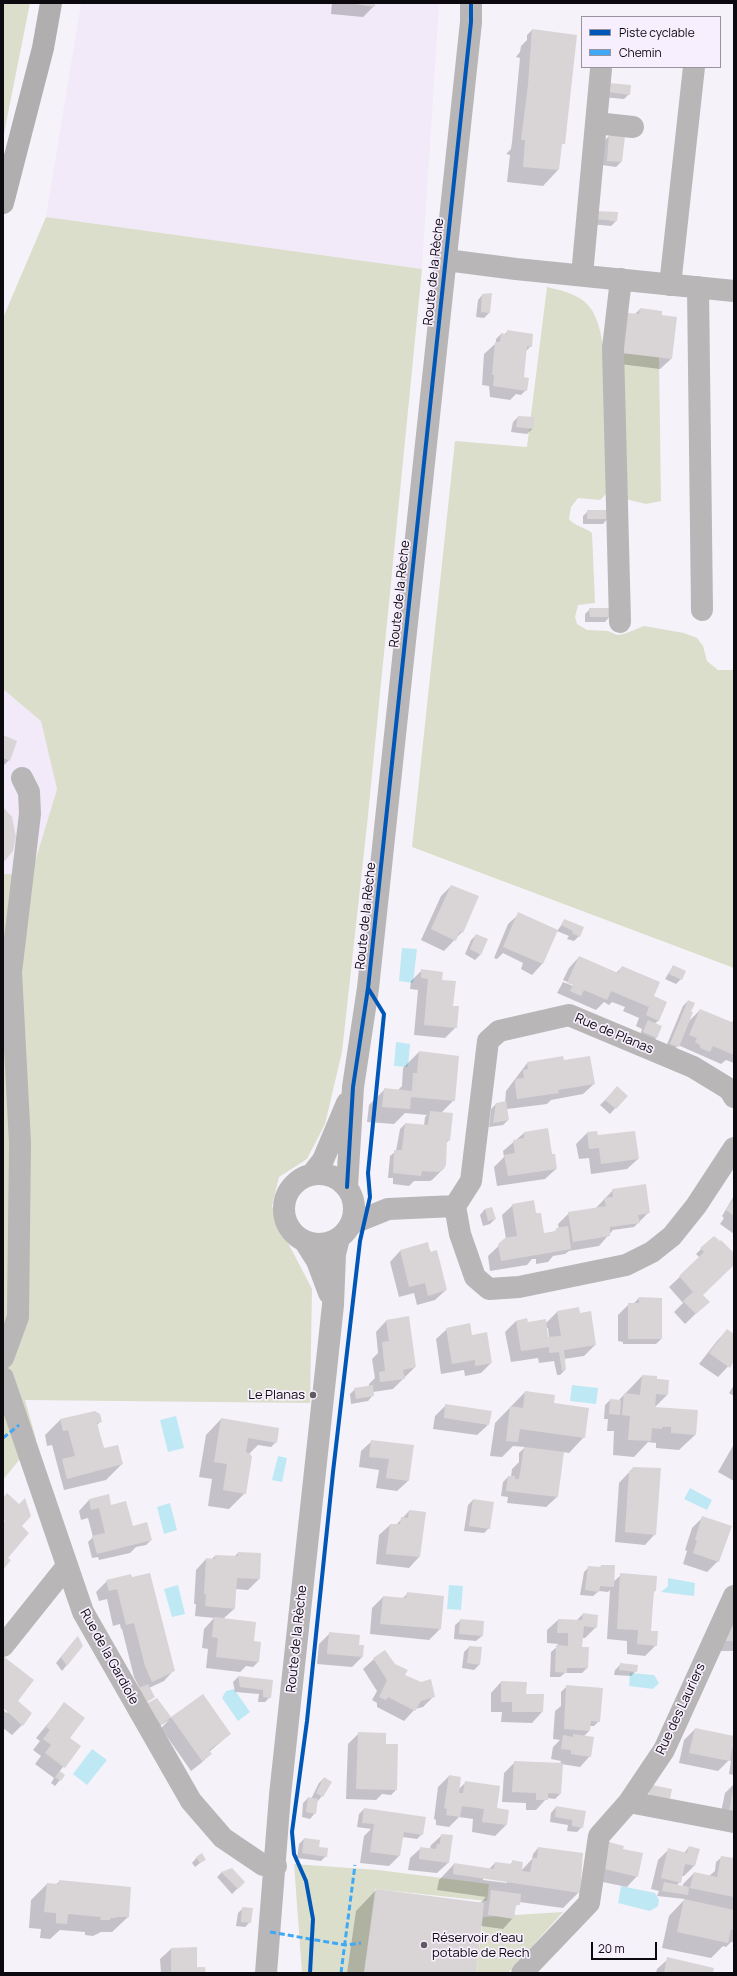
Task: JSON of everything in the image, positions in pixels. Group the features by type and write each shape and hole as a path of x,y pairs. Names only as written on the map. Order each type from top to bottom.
{"main road":[{"path":"3,203 43,48 51,3"}],"street":[{"name":"Route de la Rèche","path":"349,1190 353,1088 368,988 446,260 471,3"},
{"path":"670,284 694,68"},
{"path":"582,275 601,69"},
{"path":"596,123 634,127"},
{"path":"446,260 516,269 734,291"},
{"path":"620,622 613,348 621,279"},
{"path":"698,287 702,610"},
{"path":"3,1358 18,1317 20,1143 11,972 30,814 29,792 22,778"},
{"name":"Rue de Planas","path":"455,1206 471,1181 488,1041 499,1031 569,1015 693,1067 729,1089 734,1097"},
{"name":"Route de la Rèche","path":"313,1173 323,1160 353,1088"},
{"path":"388,1209 370,1197 349,1190 332,1176 313,1173 302,1177 293,1184 286,1193 283,1204 284,1216 288,1227 296,1236 305,1242 317,1244 329,1243 345,1231 388,1209 455,1206 460,1234 475,1277 489,1289 519,1288 626,1265 652,1252 672,1236 734,1148"},
{"path":"345,1231 354,1214 354,1204 349,1190"},
{"name":"Route de la Rèche","path":"266,1973 276,1866 281,1787 333,1305 334,1254 345,1231"},
{"name":"Route de la Rèche","path":"305,1242 318,1261 333,1305"},
{"name":"Rue de la Gardiole","path":"3,1378 83,1612 191,1801 223,1838 263,1865 276,1866"},
{"path":"3,1646 67,1566"},
{"name":"Rue des Lauriers","path":"522,1973 589,1903 599,1836 629,1802 664,1750 734,1596"},
{"path":"629,1802 734,1822"}],"shaded area":[{"path":"81,3 439,3 422,269 46,217"},
{"path":"3,689 41,720 57,789 31,875 3,874"}],"green space":[{"path":"3,3 30,3 3,138"},
{"path":"46,217 422,269 367,825 342,1052 325,1124 307,1159 279,1177 272,1206 285,1237 312,1289 310,1403 25,1400 36,1439 3,1480 3,874 31,875 57,789 41,721 3,689 3,318"},
{"path":"547,287 571,294 580,298 587,304 592,310 596,319 603,344 609,491 600,500 578,498 571,507 569,519 592,533 595,603 578,605 575,617 577,624 587,630 608,631 617,635 624,634 644,626 684,633 697,638 703,646 707,661 718,670 734,670 734,968 412,847 455,441 527,447"},
{"path":"622,353 659,357 661,501 646,504 625,499"},
{"path":"294,1864 378,1870 489,1884 487,1901 375,1889 364,1973 302,1973"},
{"path":"563,1912 508,1973 476,1973 483,1917"}],"water":[{"path":"402,948 417,949 413,983 399,981"},
{"path":"396,1042 410,1044 408,1067 394,1066"},
{"path":"572,1385 598,1388 596,1404 570,1401"},
{"path":"176,1416 184,1448 168,1452 160,1420"},
{"path":"278,1456 287,1458 282,1482 272,1480"},
{"path":"690,1488 712,1500 707,1510 684,1499"},
{"path":"170,1503 177,1530 164,1534 157,1507"},
{"path":"668,1578 695,1583 694,1596 661,1592 668,1586"},
{"path":"178,1585 185,1614 172,1617 164,1589"},
{"path":"449,1585 463,1586 461,1610 447,1609"},
{"path":"630,1673 654,1675 659,1683 653,1689 629,1686"},
{"path":"234,1689 250,1712 238,1721 222,1698 226,1691"},
{"path":"92,1749 107,1760 87,1785 73,1774"},
{"path":"621,1886 655,1893 659,1900 658,1906 650,1911 618,1903"}],"building":[{"path":"349,3 375,3 375,7"},
{"path":"532,29 577,35 565,144 562,144 559,170 523,167 525,140 521,140 528,85"},
{"path":"609,83 631,85 630,95 608,92"},
{"path":"609,135 625,136 622,162 607,161"},
{"path":"596,211 618,212 617,221 595,219"},
{"path":"492,293 490,313 481,312 482,294"},
{"path":"640,308 662,311 662,315 677,317 672,359 622,353 627,313 639,314"},
{"path":"507,330 533,334 532,347 527,346 524,377 529,378 527,391 493,386 494,375 492,375 495,342 500,342 501,333 507,334"},
{"path":"518,416 535,417 533,429 516,427"},
{"path":"587,510 609,510 609,519 587,519"},
{"path":"589,608 611,608 611,617 590,617"},
{"path":"3,735 17,741 10,761 3,758"},
{"path":"3,807 12,817 16,837 13,851 3,863"},
{"path":"451,885 479,896 463,933 460,931 456,941 431,929"},
{"path":"518,912 558,930 543,964 503,947"},
{"path":"564,919 584,927 580,937 572,933 573,931 561,925"},
{"path":"476,934 488,939 481,955 470,949"},
{"path":"579,956 618,973 622,966 660,982 654,996 667,1002 659,1021 646,1015 649,1007 611,991 607,1000 584,990 581,996 570,991 573,985 567,983"},
{"path":"673,965 686,971 682,980 669,974"},
{"path":"421,969 443,972 442,980 456,981 453,1006 459,1006 457,1028 424,1025 428,979 421,978"},
{"path":"688,1000 695,1003 679,1047 670,1044"},
{"path":"700,1009 734,1023 734,1055 713,1046 710,1052 700,1048 700,1045 695,1042 697,1038 689,1035"},
{"path":"648,1020 662,1026 657,1038 643,1032"},
{"path":"419,1051 459,1056 455,1101 411,1097 410,1109 382,1107 384,1088 412,1091 413,1073 417,1073"},
{"path":"563,1056 564,1060 590,1056 595,1084 558,1090 559,1093 517,1099 515,1084 516,1079 524,1078 523,1070 528,1069 527,1062"},
{"path":"617,1086 628,1096 616,1109 605,1100"},
{"path":"506,1101 509,1120 493,1123 496,1103"},
{"path":"430,1111 453,1113 450,1141 447,1140 446,1165 444,1169 438,1172 422,1171 421,1176 393,1173 394,1150 402,1150 405,1123 428,1125"},
{"path":"548,1128 552,1154 555,1154 557,1169 508,1176 504,1155 515,1153 513,1140 524,1138 524,1132"},
{"path":"597,1131 598,1135 635,1131 639,1159 601,1164 599,1148 589,1149 587,1132"},
{"path":"646,1184 650,1213 638,1215 640,1223 610,1227 610,1236 573,1242 568,1212 606,1206 604,1198 613,1197 612,1189"},
{"path":"734,1199 734,1216 726,1210"},
{"path":"534,1200 536,1213 541,1213 544,1233 556,1231 556,1228 568,1226 571,1249 501,1261 498,1244 505,1238 517,1236 512,1204"},
{"path":"492,1207 496,1219 488,1221 485,1209"},
{"path":"714,1236 720,1241 721,1240 734,1253 734,1265 703,1295 710,1302 696,1314 683,1301 693,1292 679,1276 704,1252 700,1248"},
{"path":"428,1242 430,1252 437,1250 447,1290 428,1296 425,1283 409,1287 400,1250"},
{"path":"639,1297 662,1298 662,1339 628,1339 628,1303 639,1303"},
{"path":"579,1307 580,1313 591,1311 596,1345 564,1350 566,1370 562,1371 559,1352 549,1353 549,1347 521,1351 516,1321 527,1318 528,1322 546,1319 548,1337 561,1336 557,1311"},
{"path":"409,1316 416,1367 403,1370 405,1379 380,1382 379,1372 385,1371 382,1342 389,1341 386,1320"},
{"path":"470,1323 472,1335 487,1332 492,1363 475,1366 475,1360 452,1364 446,1328"},
{"path":"727,1329 734,1334 734,1361 730,1368 709,1353"},
{"path":"642,1375 657,1376 657,1379 669,1380 668,1395 656,1394 655,1407 698,1410 696,1435 671,1433 671,1427 662,1427 662,1429 652,1428 651,1441 628,1440 630,1416 622,1415 624,1393 640,1395"},
{"path":"373,1385 374,1396 356,1399 354,1388"},
{"path":"525,1391 555,1395 554,1403 589,1408 585,1438 520,1429 518,1442 506,1441 510,1406 523,1408"},
{"path":"610,1399 621,1400 620,1415 609,1414"},
{"path":"445,1404 492,1411 489,1425 444,1418"},
{"path":"95,1411 100,1414 102,1422 97,1423 104,1448 118,1445 123,1464 67,1479 62,1459 75,1456 68,1430 63,1431 60,1419"},
{"path":"221,1418 279,1428 277,1443 248,1438 246,1452 252,1457 246,1494 223,1490 227,1464 214,1462"},
{"path":"371,1440 414,1445 409,1481 386,1478 389,1459 369,1457"},
{"path":"524,1447 564,1452 558,1497 506,1491 508,1476 515,1476 515,1479 519,1479"},
{"path":"633,1467 661,1468 656,1535 625,1532 629,1471 632,1471"},
{"path":"7,1493 19,1504 25,1498 31,1516 22,1526 29,1533 8,1558 11,1560 3,1570 3,1523 5,1521 3,1518 3,1498"},
{"path":"109,1494 111,1505 126,1501 133,1526 147,1522 152,1540 97,1554 92,1536 105,1533 99,1508 91,1510 89,1499"},
{"path":"473,1499 494,1502 490,1529 469,1526"},
{"path":"409,1510 426,1512 420,1557 386,1554 390,1524 400,1524 401,1517 408,1518"},
{"path":"702,1516 732,1526 719,1562 693,1553"},
{"path":"238,1552 261,1553 260,1579 237,1578 235,1609 205,1606 206,1594 204,1594 206,1558 215,1559 215,1555 238,1556"},
{"path":"601,1565 615,1565 614,1587 600,1586 599,1592 585,1590 588,1566 601,1567"},
{"path":"150,1573 175,1671 152,1682 145,1666 134,1623 126,1625 117,1589 109,1591 106,1580 131,1574 132,1577"},
{"path":"620,1573 657,1576 656,1591 654,1591 651,1631 658,1631 657,1646 637,1644 638,1630 617,1629"},
{"path":"407,1592 444,1596 441,1629 380,1624 383,1596 406,1598"},
{"path":"583,1613 598,1615 597,1628 584,1626 582,1647 589,1647 588,1668 567,1668 567,1673 555,1672 556,1645 568,1646 568,1633 557,1633 558,1619 582,1620"},
{"path":"214,1617 256,1622 254,1641 261,1642 259,1662 216,1657 218,1638 212,1637"},
{"path":"460,1619 484,1621 483,1636 459,1634"},
{"path":"734,1619 734,1641 725,1641"},
{"path":"329,1632 360,1635 359,1645 364,1645 363,1657 327,1654"},
{"path":"78,1636 83,1646 67,1666 61,1657"},
{"path":"469,1646 482,1647 480,1665 467,1663"},
{"path":"385,1650 395,1664 408,1670 405,1675 421,1682 431,1679 435,1697 421,1701 415,1711 388,1697 386,1700 379,1697 387,1680 373,1658"},
{"path":"3,1656 34,1680 18,1701 32,1713 23,1726 3,1708"},
{"path":"620,1663 638,1665 637,1672 619,1670"},
{"path":"238,1676 273,1680 271,1698 263,1697 263,1690 240,1687"},
{"path":"501,1681 527,1682 526,1694 544,1694 543,1712 512,1712 512,1702 501,1702"},
{"path":"148,1684 155,1697 147,1702 139,1688"},
{"path":"566,1685 603,1688 600,1722 591,1721 590,1731 564,1729"},
{"path":"203,1694 231,1734 209,1750 212,1754 202,1761 171,1717"},
{"path":"157,1698 171,1717 161,1725 146,1704"},
{"path":"64,1702 85,1718 70,1738 81,1746 65,1768 45,1753 51,1745 43,1739 50,1730 46,1727"},
{"path":"695,1728 734,1736 734,1749 732,1748 730,1761 689,1753"},
{"path":"358,1732 386,1733 386,1744 398,1744 397,1790 356,1789"},
{"path":"573,1734 594,1737 591,1757 571,1754 571,1750 561,1749 563,1735 573,1737"},
{"path":"514,1761 563,1763 561,1794 548,1793 548,1800 536,1800 536,1793 512,1792"},
{"path":"60,1771 65,1775 61,1781 55,1777"},
{"path":"449,1775 461,1777 459,1793 463,1793 465,1781 500,1786 497,1808 509,1810 507,1825 482,1822 484,1809 462,1806 460,1817 446,1815 447,1809 444,1808"},
{"path":"324,1777 332,1782 323,1797 316,1793"},
{"path":"652,1785 672,1789 670,1799 649,1795 648,1791"},
{"path":"733,1790 734,1791 734,1812 729,1811"},
{"path":"308,1797 318,1799 316,1814 306,1812"},
{"path":"556,1806 586,1811 583,1828 572,1826 572,1820 555,1817"},
{"path":"364,1808 426,1817 423,1835 404,1832 400,1856 370,1852 374,1824 362,1823"},
{"path":"441,1834 453,1835 449,1863 419,1859 420,1847 436,1849 437,1844 440,1844"},
{"path":"304,1838 320,1840 319,1847 328,1848 327,1857 302,1853"},
{"path":"609,1842 624,1846 623,1849 643,1853 638,1877 604,1869"},
{"path":"689,1846 700,1849 695,1866 685,1864 681,1883 661,1878 668,1848 687,1853"},
{"path":"538,1847 583,1853 580,1893 453,1874 454,1863 494,1869 495,1862 512,1864 512,1860 523,1862 522,1871 530,1872 533,1858 537,1858"},
{"path":"202,1853 206,1860 200,1863 196,1857"},
{"path":"721,1856 734,1858 734,1897 690,1888 694,1872 717,1877"},
{"path":"232,1868 245,1882 238,1889 221,1872"},
{"path":"59,1880 131,1887 129,1917 116,1917 110,1918 110,1920 100,1920 101,1917 68,1914 67,1924 56,1923 56,1913 44,1912 47,1883 59,1884"},
{"path":"664,1882 689,1887 688,1895 662,1891"},
{"name":"Réservoir d'eau potable de Rech","path":"376,1889 484,1903 476,1973 364,1973"},
{"path":"491,1890 521,1894 520,1905 516,1905 514,1919 488,1915"},
{"path":"684,1899 734,1910 734,1930 731,1929 728,1943 677,1932"},
{"path":"242,1907 253,1908 251,1923 241,1922"},
{"path":"197,1947 197,1967 205,1967 206,1973 171,1973 171,1948"},
{"path":"667,1957 714,1968 713,1973 664,1973"}],"marked path":[{"path":"3,1438 19,1425"},
{"path":"341,1973 355,1865"},
{"path":"270,1932 345,1945 361,1943"}],"cycle path":[{"path":"347,1187 353,1087 368,988 471,22 471,3"},
{"path":"310,1973 313,1919 306,1881 294,1854 292,1832 307,1721 333,1472 360,1241 370,1197 368,1173 384,1014 368,988"}],"place":[{"name":"Le Planas","path":"313,1395"},
{"name":"Réservoir d'eau potable de Rech","path":"424,1945"}]}
